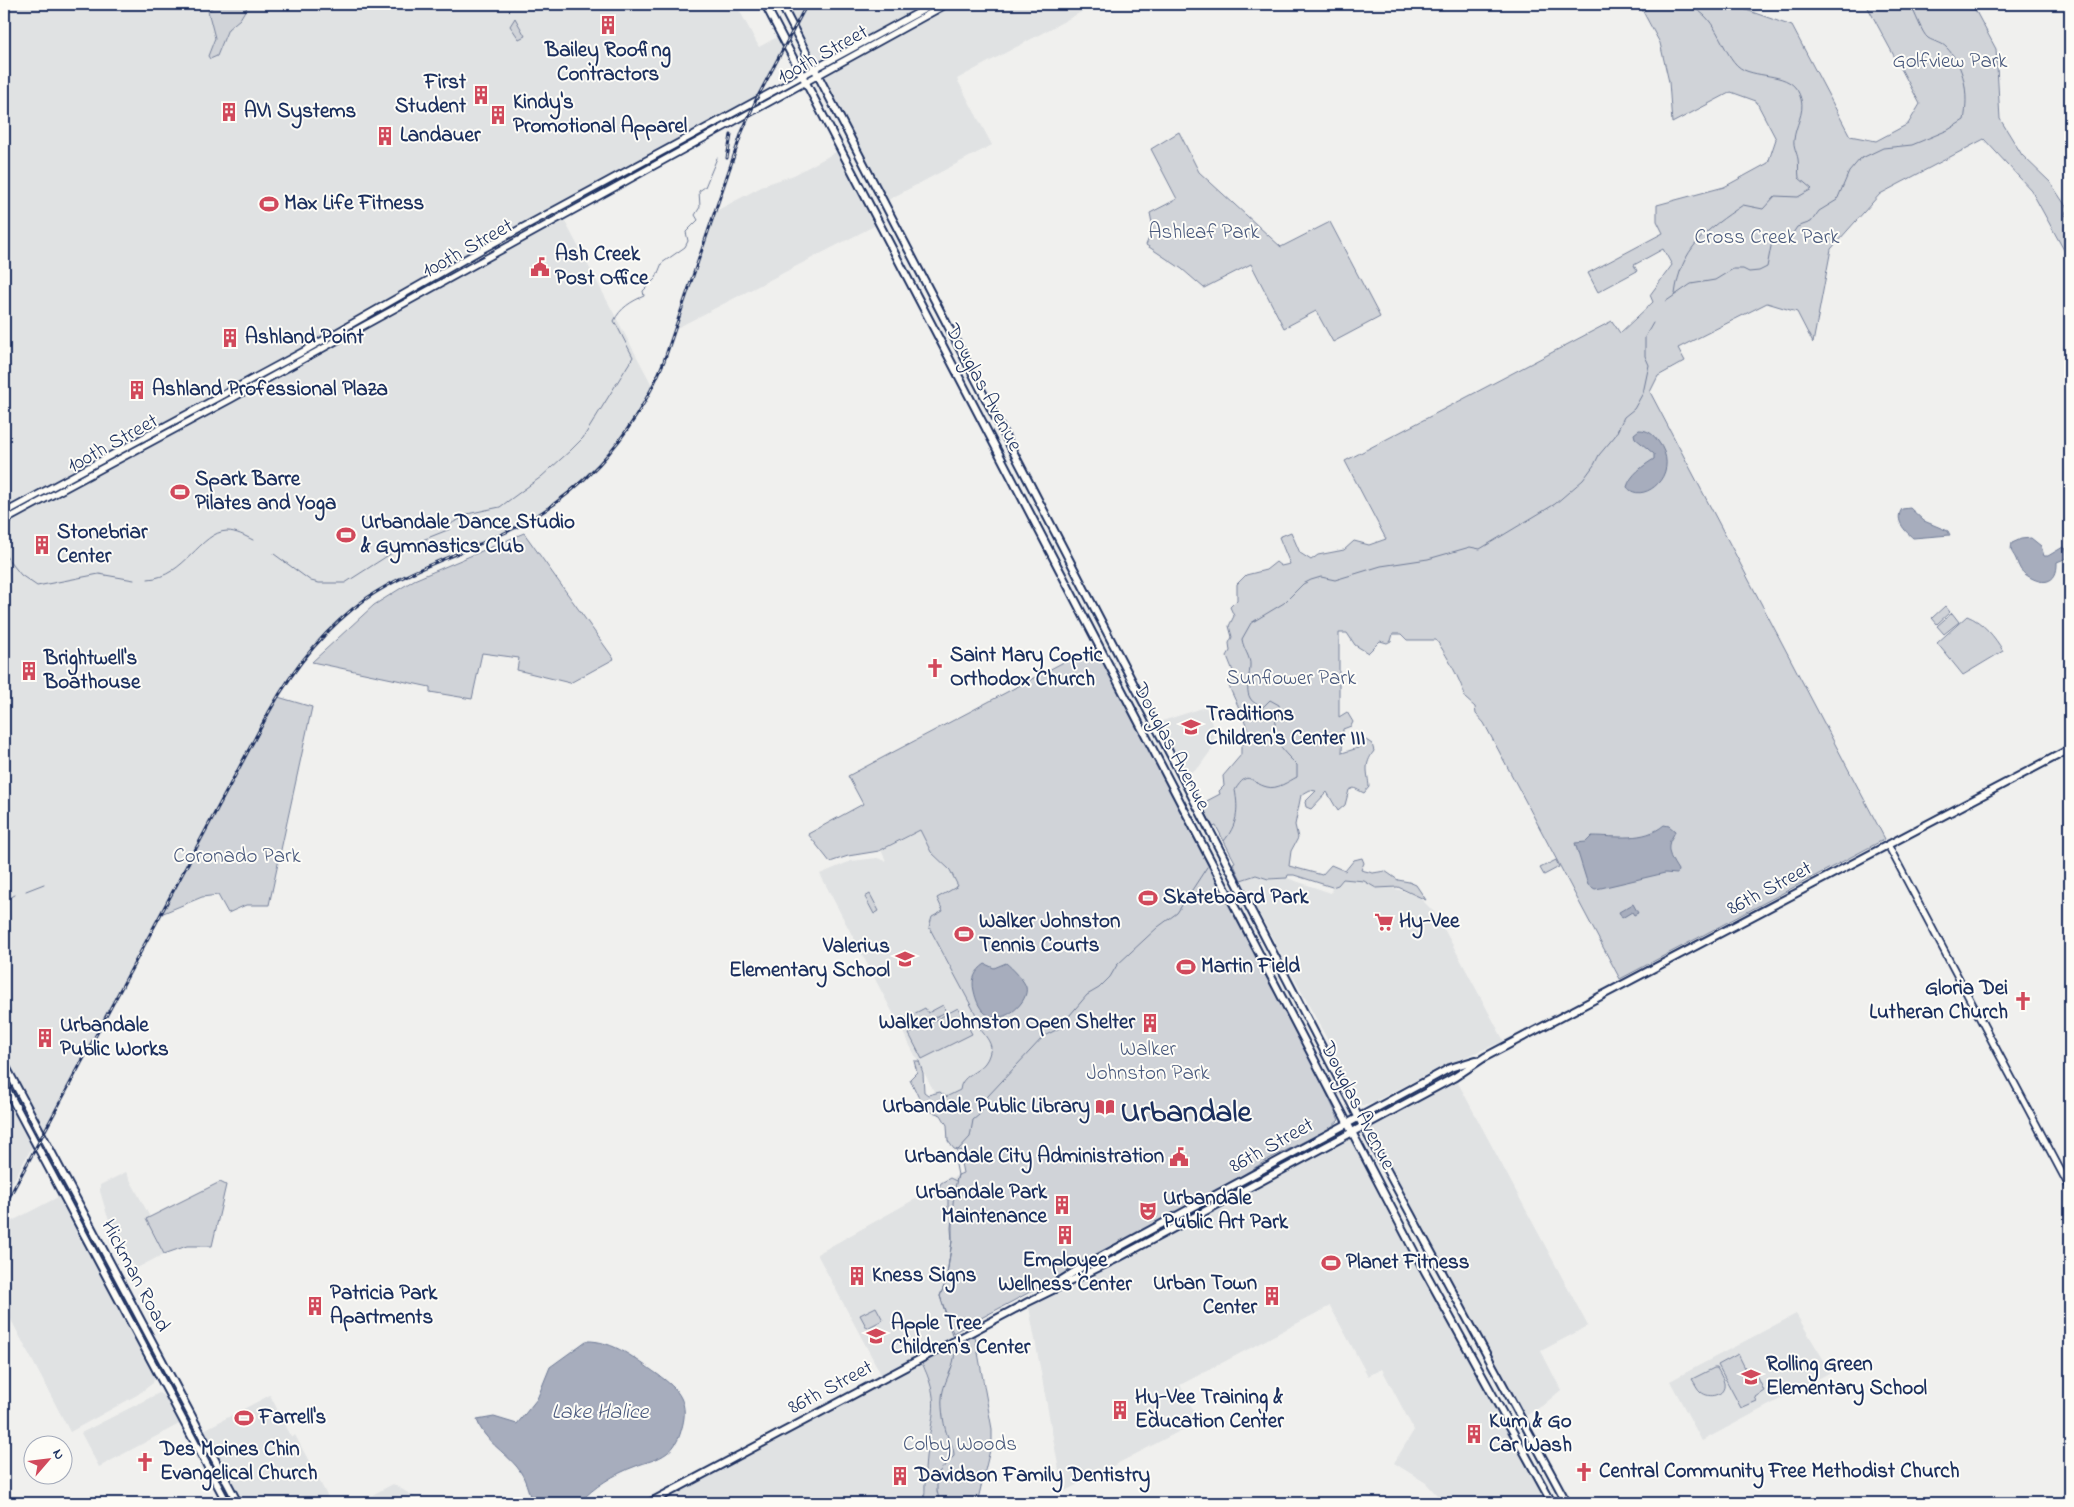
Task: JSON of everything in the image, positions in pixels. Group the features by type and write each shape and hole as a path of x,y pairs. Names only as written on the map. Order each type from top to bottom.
{"main road":[{"name":"Douglas Avenue","path":"764,4 1416,1255 1552,1503"},
{"name":"Douglas Avenue","path":"781,4 1358,1117 1568,1503"},
{"name":"100th Street","path":"4,512 304,350 481,250 934,4"},
{"name":"100th Street","path":"4,521 947,4"},
{"name":"86th Street","path":"649,1503 1028,1302 1082,1276 1455,1077 1484,1057 2070,749"},
{"path":"1888,845 2070,1188"},
{"name":"86th Street","path":"1028,1302 1082,1267 1347,1122 1450,1068 1484,1057"},
{"name":"Hickman Road","path":"4,1063 238,1503"},
{"name":"Hickman Road","path":"4,1084 227,1503"},
{"path":"1416,1255 1422,1252 1429,1253 1445,1278"}],"shaded area":[{"path":"4,4 736,4 759,47 781,35 785,44 756,100 304,351 4,513"},
{"path":"781,4 934,4 814,68"},
{"path":"947,4 1096,4 957,79 992,145 884,202 818,76"},
{"path":"838,151 876,225 675,329 714,212 767,184 794,175"},
{"path":"562,216 653,387 644,404 628,430 602,462 558,502 502,535 420,569 382,589 335,624 301,661 269,712 43,1136 4,1063 4,521"},
{"path":"1206,707 1215,733 1212,749 1199,767 1186,775 1159,722"},
{"name":"Valerius Elementary School","path":"920,830 931,852 950,870 959,886 943,911 1004,1067 939,1101 820,874 851,861 877,858 886,861 881,850"},
{"path":"1256,875 1268,879 1287,878 1331,893 1332,887 1346,875 1417,895 1433,911 1443,927 1504,1041 1441,1067 1368,1105 1361,1105 1349,1088 1326,1037 1241,880"},
{"path":"1455,1077 1588,1326 1541,1351 1561,1390 1542,1406 1522,1418 1363,1126"},
{"path":"4,1090 33,1145 9,1189 4,1191"},
{"path":"1352,1132 1552,1503 1444,1503 1426,1483 1394,1463 1414,1430 1382,1369 1368,1376 1330,1306 1180,1385 1199,1421 1063,1492 1028,1302"},
{"path":"126,1172 150,1217 147,1220 164,1254 135,1269 107,1215 100,1191 100,1185"},
{"path":"958,1175 943,1307 953,1333 954,1342 920,1360 934,1392 934,1413 926,1457 924,1503 650,1503 883,1378 817,1254"},
{"path":"60,1196 155,1376 153,1383 137,1395 70,1432 9,1316 4,1318 4,1235 12,1221"},
{"name":"Rolling Green Elementary School","path":"1796,1314 1831,1372 1702,1441 1670,1381"},
{"path":"159,1393 167,1398 181,1423 99,1467 81,1433"},
{"path":"270,1395 292,1438 295,1435 331,1503 241,1503 202,1431"},
{"path":"393,1484 425,1503 357,1503"}],"green space":[{"path":"216,4 249,4 240,19 228,29 217,56 210,59 208,56 215,38 208,11"},
{"path":"1639,4 1729,4 1792,26 1850,136 1876,141 1908,124 1920,104 1866,4 1972,4 1996,49 2000,119 2022,155 2050,182 2067,208 2065,215 2070,220 2070,261 2031,190 1984,139 1880,194 1831,249 1813,343 1797,312 1767,303 1678,348 1685,361 1658,376 1650,392 1885,839 1620,979 1484,723 1476,714 1475,707 1465,698 1453,668 1436,640 1407,640 1401,634 1393,634 1391,641 1387,643 1380,641 1368,653 1355,645 1347,633 1339,633 1339,717 1347,712 1353,722 1351,726 1343,729 1342,753 1358,748 1366,740 1372,744 1374,751 1368,761 1367,769 1369,787 1364,793 1354,788 1349,790 1345,805 1338,811 1327,792 1311,809 1306,807 1305,802 1316,791 1310,790 1301,795 1295,825 1298,838 1291,851 1289,866 1322,875 1331,865 1345,871 1354,860 1362,858 1364,863 1361,870 1373,873 1385,871 1398,880 1416,885 1426,900 1398,887 1376,888 1364,881 1343,879 1338,885 1332,887 1294,875 1288,875 1287,878 1268,879 1256,875 1241,880 1233,863 1235,862 1216,826 1213,827 1201,804 1220,794 1219,791 1224,786 1223,776 1241,755 1241,746 1247,741 1248,736 1245,722 1228,682 1233,671 1227,656 1230,651 1229,643 1232,637 1229,626 1234,616 1230,607 1237,600 1237,584 1246,575 1266,570 1276,562 1281,566 1290,564 1279,537 1291,532 1300,553 1311,560 1318,555 1344,550 1354,541 1369,545 1386,539 1345,461 1612,321 1620,333 1653,302 1650,295 1672,265 1663,249 1634,265 1637,271 1598,292 1588,273 1663,233 1657,221 1657,205 1724,187 1768,163 1776,139 1756,101 1731,92 1672,123 1669,82 1660,43"},
{"path":"515,18 525,36 519,39 510,26"},
{"name":"Ashleaf Park","path":"1179,132 1199,172 1281,247 1330,222 1380,317 1333,342 1316,311 1284,328 1251,264 1204,288 1182,269 1146,245 1153,228 1150,213 1177,199 1151,149"},
{"path":"524,533 614,659 570,683 517,670 519,658 482,653 472,699 430,692 430,687 312,662 374,605 414,580"},
{"path":"1945,606 1950,612 1937,624 1932,618"},
{"path":"1952,613 1959,622 1944,634 1937,626"},
{"path":"1967,616 1978,622 1988,631 2003,651 1963,675 1937,643"},
{"name":"Walker Johnston Park","path":"1096,645 1252,945 1263,971 1301,1038 1339,1120 1329,1129 1269,1159 1197,1203 953,1333 940,1296 946,1281 952,1241 952,1217 948,1209 948,1196 939,1187 941,1183 950,1178 956,1181 958,1175 963,1173 961,1163 963,1151 954,1149 948,1141 947,1125 941,1115 924,1109 910,1079 917,1072 914,1061 919,1061 923,1073 924,1092 928,1095 940,1092 946,1097 960,1090 963,1081 982,1066 990,1053 990,1044 978,1025 981,1024 929,927 932,917 943,911 937,898 958,886 950,870 931,852 920,830 879,851 848,856 830,862 808,834 863,804 848,776"},
{"name":"Coronado Park","path":"278,697 312,707 269,905 246,905 228,913 218,895 202,897 161,914"},
{"path":"1556,860 1559,867 1544,875 1540,868"},
{"path":"870,894 879,911 874,914 865,897"},
{"path":"943,1005 946,1012 907,1031 902,1020 925,1008 928,1013"},
{"path":"958,1008 972,1034 922,1059 909,1034"},
{"path":"220,1182 226,1185 212,1246 187,1246 164,1254 146,1219"},
{"path":"876,1307 883,1320 867,1328 860,1315"},
{"name":"Colby Woods","path":"974,1331 992,1429 992,1442 977,1503 924,1503 925,1463 934,1408 931,1387 920,1359"},
{"path":"1738,1354 1747,1372 1754,1369 1764,1391 1755,1397 1757,1401 1741,1408 1718,1365"},
{"path":"1717,1368 1721,1375 1724,1387 1720,1393 1712,1396 1700,1391 1692,1379"}],"water":[{"path":"1639,430 1652,434 1658,441 1665,454 1666,465 1663,476 1658,484 1650,490 1641,493 1633,492 1627,487 1634,474 1654,459 1654,454 1635,438 1634,434"},
{"path":"1910,508 1924,521 1948,531 1950,535 1913,538 1904,529 1899,517 1902,509"},
{"path":"2031,538 2041,546 2044,556 2048,556 2063,547 2069,551 2067,558 2057,562 2057,570 2052,579 2042,582 2031,578 2020,568 2011,548 2012,543 2021,539"},
{"path":"1664,825 1669,826 1675,831 1670,841 1669,849 1678,870 1677,874 1665,873 1595,889 1588,885 1575,843 1586,842 1592,836 1639,836 1648,834"},
{"path":"1633,904 1638,913 1634,915 1632,912 1622,918 1619,912"},
{"path":"1006,963 1023,981 1026,987 1026,994 1022,1003 1006,1015 997,1017 987,1015 980,1006 974,991 976,972 985,964 994,968"},
{"name":"Lake Halice","path":"586,1341 615,1347 672,1386 681,1398 684,1413 678,1440 670,1451 656,1459 612,1477 598,1486 579,1503 532,1503 520,1471 489,1440 477,1420 494,1417 517,1424 537,1399 550,1367"}],"waterway":[{"path":"1663,4 1690,7 1700,12 1708,19 1737,65 1752,73 1785,80 1797,90 1801,99 1802,109 1794,145 1798,159 1799,178 1812,189 1798,197 1775,196 1763,209 1743,205 1718,223 1689,252 1678,278 1675,294"},
{"path":"1665,302 1691,284 1715,280 1733,269 1743,269 1749,272 1759,271 1767,267 1773,236 1789,239 1797,227 1811,222 1819,211 1837,200 1849,172 1860,159 1883,148 1912,145 1948,130 1964,120 1966,91 1958,63 1946,47 1926,36 1910,4"},
{"path":"274,554 311,581 319,583 345,583 395,551 450,529 449,526 451,524 467,514 500,507 541,477 583,438 633,357 614,321 627,306 644,296 643,291 656,278 662,263 685,247 688,241 686,232 698,220 695,215 700,207 699,191 705,187 717,158"},
{"path":"1224,841 1232,829 1236,817 1235,790 1240,783 1247,778 1271,788 1283,785 1297,777 1297,765 1282,749 1276,739 1274,728 1279,705 1270,700 1263,707 1256,704 1249,696 1250,663 1242,639 1251,623 1284,603 1303,584 1311,580 1321,577 1335,580 1381,566 1428,559 1470,547 1480,549 1555,504 1583,480 1599,455 1615,436 1624,417 1634,409 1643,393 1649,365 1645,356 1645,337 1653,323"},
{"path":"148,579 172,571 217,533 234,532 253,540"},
{"path":"4,554 21,575 37,586 99,574 134,580"},
{"path":"953,1338 940,1296 946,1281 952,1241 951,1228 954,1192 958,1175 955,1160 958,1150 970,1137 973,1120 979,1115 988,1096 1044,1036 1058,1029 1087,995 1099,988 1110,977 1117,965 1158,927 1177,913 1207,867"},
{"path":"26,891 44,884"},
{"path":"4,901 15,895"},
{"path":"940,1503 937,1491 937,1474 954,1456 953,1448 945,1429 942,1402 943,1391 954,1359 954,1345"}],"railway":[{"path":"4,1207 269,712 300,664 337,622 367,598 415,571 528,521 554,504 578,485 599,464 619,441 636,416 664,361 742,132 756,100 807,4"},
{"path":"727,158 731,135"}],"place":[{"name":"Bailey Roofing Contractors","path":"608,25"},
{"name":"First Student","path":"481,95"},
{"name":"AVI Systems","path":"229,112"},
{"name":"Kindy's Promotional Apparel","path":"498,115"},
{"name":"Landauer","path":"385,136"},
{"name":"Max Life Fitness","path":"269,204"},
{"name":"Ash Creek Post Office","path":"540,267"},
{"name":"Ashland Point","path":"230,338"},
{"name":"Ashland Professional Plaza","path":"137,390"},
{"name":"Spark Barre Pilates and Yoga","path":"180,492"},
{"name":"Urbandale Dance Studio & Gymnastics Club","path":"346,535"},
{"name":"Stonebriar Center","path":"42,545"},
{"name":"Saint Mary Coptic Orthodox Church","path":"935,668"},
{"name":"Brightwell's Boathouse","path":"29,671"},
{"name":"Traditions Children's Center III","path":"1191,727"},
{"name":"Skateboard Park","path":"1148,898"},
{"name":"Hy-Vee","path":"1384,922"},
{"name":"Walker Johnston Tennis Courts","path":"964,934"},
{"name":"Valerius Elementary School","path":"905,959"},
{"name":"Martin Field","path":"1186,967"},
{"name":"Gloria Dei Lutheran Church","path":"2023,1001"},
{"name":"Walker Johnston Open Shelter","path":"1150,1023"},
{"name":"Urbandale Public Works","path":"45,1038"},
{"name":"Urbandale Public Library","path":"1105,1107"},
{"name":"Urbandale City Administration","path":"1179,1157"},
{"name":"Urbandale Park Maintenance","path":"1062,1205"},
{"name":"Urbandale Public Art Park","path":"1148,1211"},
{"name":"Employee Wellness Center","path":"1065,1235"},
{"name":"Planet Fitness","path":"1331,1263"},
{"name":"Kness Signs","path":"857,1276"},
{"name":"Urban Town Center","path":"1272,1296"},
{"name":"Patricia Park Apartments","path":"315,1306"},
{"name":"Apple Tree Children's Center","path":"876,1336"},
{"name":"Rolling Green Elementary School","path":"1751,1377"},
{"name":"Hy-Vee Training & Education Center","path":"1120,1410"},
{"name":"Farrell's","path":"244,1418"},
{"name":"Kum & Go Car Wash","path":"1474,1434"},
{"name":"Des Moines Chin Evangelical Church","path":"145,1462"},
{"name":"Central Community Free Methodist Church","path":"1584,1472"},
{"name":"Davidson Family Dentistry","path":"900,1476"}],"district":[{"name":"Urbandale","path":"1186,1113"}],"park label":[{"name":"Golfview Park","path":"1950,62"},
{"name":"Cross Creek Park","path":"1767,238"},
{"name":"Sunflower Park","path":"1291,679"}]}
